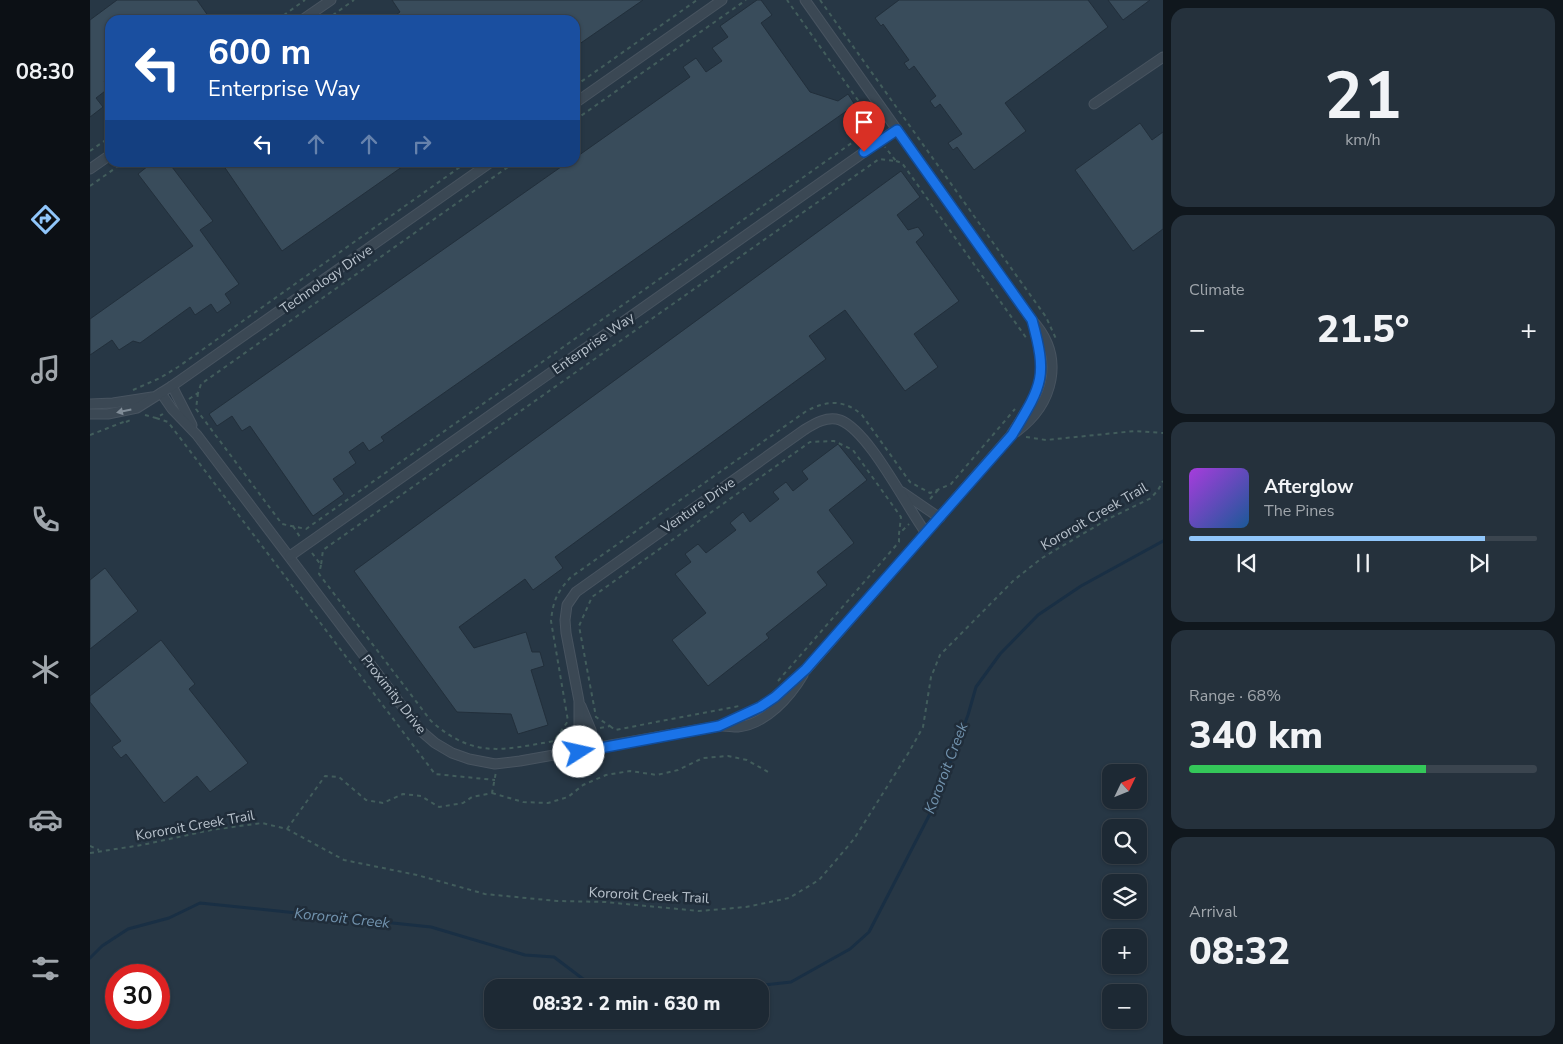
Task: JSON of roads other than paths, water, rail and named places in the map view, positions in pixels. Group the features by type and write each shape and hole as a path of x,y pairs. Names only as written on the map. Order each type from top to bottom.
{"street":[{"path":"309,15 331,0"},
{"path":"580,99 722,0"},
{"name":"Proximity Drive","path":"158,395 197,435 421,731 435,743 452,753 469,760 495,764 579,752 719,726 760,707 775,697 806,669 1012,435 1034,396 1041,378 1041,358 1032,320 805,0"},
{"path":"1094,104 1163,57"},
{"name":"Enterprise Way","path":"290,556 897,130"},
{"path":"90,170 105,159"},
{"name":"Technology Drive","path":"90,414 108,414 137,408 158,395 484,167"},
{"name":"Proximity Drive","path":"172,386 197,435"},
{"path":"90,404 113,403 158,395"},
{"name":"Venture Drive","path":"579,752 579,701 565,620 567,605 576,592 804,430 818,422 829,419 839,420 850,425 859,433 900,491 914,517 926,532"},
{"name":"Venture Drive","path":"900,491 940,518"},
{"name":"Venture Drive","path":"579,701 591,730 595,749"}],"waterway":[{"name":"Kororoit Creek","path":"769,984 791,982 850,949 869,932 934,806 968,715 976,687 1000,654 1038,615 1081,586 1163,541"},
{"name":"Kororoit Creek","path":"90,958 102,946 128,929 169,918 200,903 431,927 525,955 554,957 583,979"}]}
